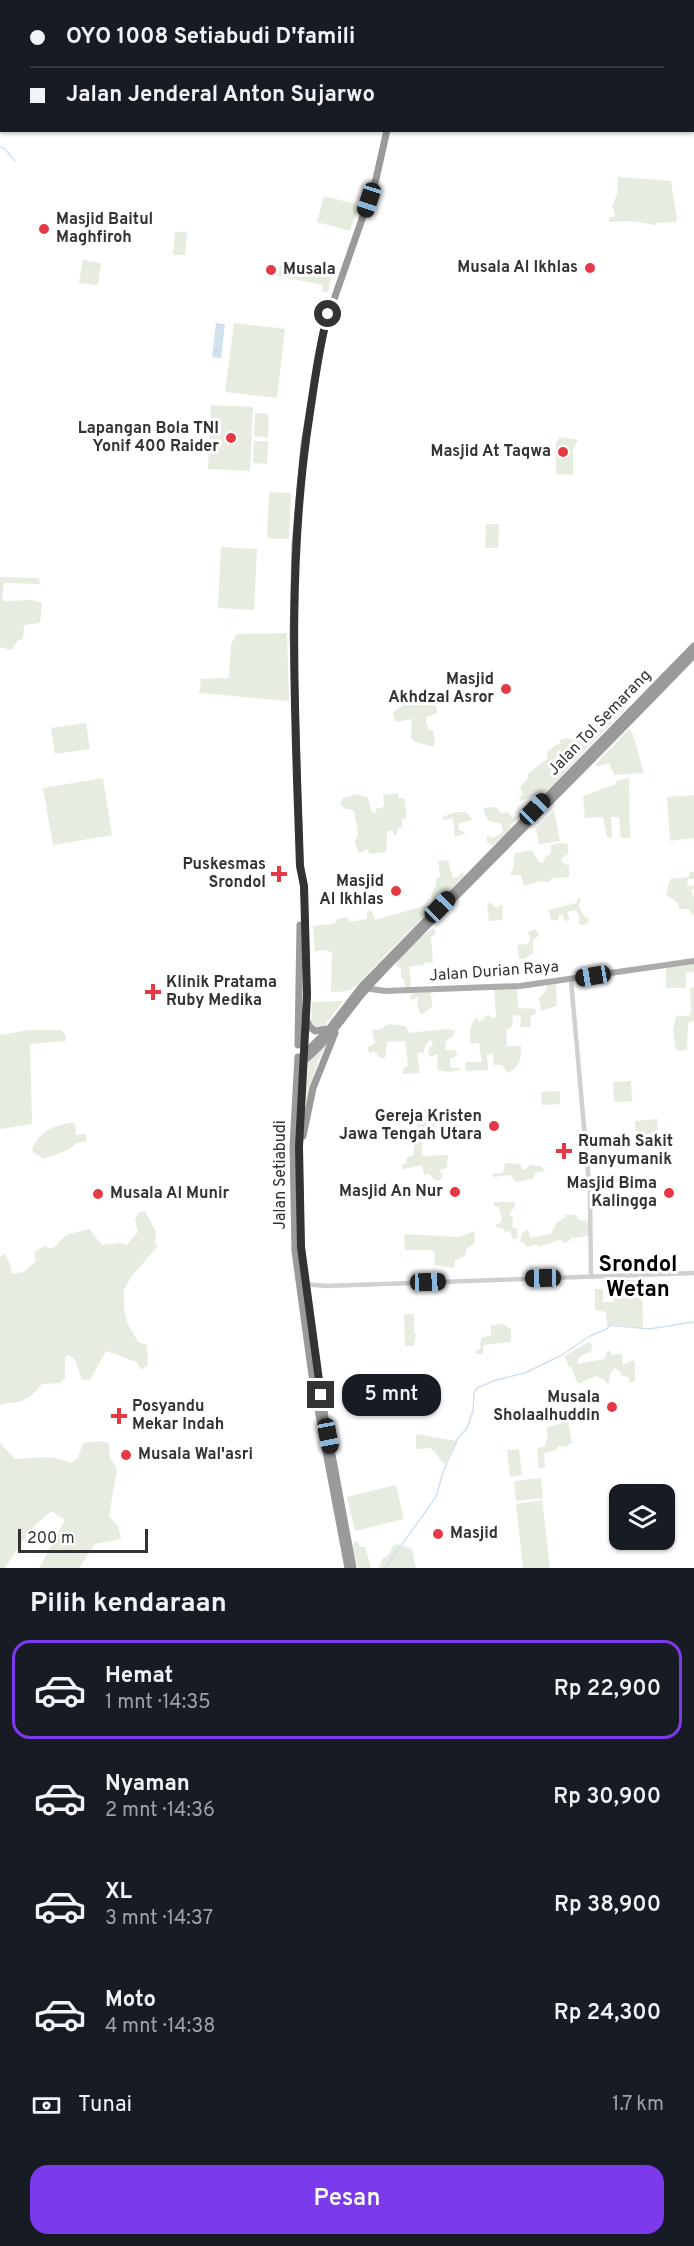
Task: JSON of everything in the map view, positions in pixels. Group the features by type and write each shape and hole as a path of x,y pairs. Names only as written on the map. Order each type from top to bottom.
{"highway":[{"name":"Jalan Setiabudi","path":"302,1284 299,1147 299,888 301,880 292,635 295,545 304,445 321,338 332,299 376,179 387,132"},
{"name":"Jalan Tol Semarang","path":"300,1061 364,988 694,646"},
{"name":"Jalan Tol Semarang","path":"300,1061 339,1025 364,988 694,655"},
{"name":"Jalan Setiabudi","path":"301,880 304,886 307,995 293,1147 295,1251 302,1284"},
{"path":"305,1018 315,1031 329,1029"},
{"path":"299,1147 313,1088 325,1054 339,1025"},
{"path":"302,1284 348,1568"},
{"path":"325,1437 353,1568"}],"main road":[{"name":"Jalan Durian Raya","path":"364,988 385,991 520,986 694,961"}],"street":[{"path":"571,980 590,1195 591,1276"},
{"path":"302,1284 326,1286 694,1273"}],"shaded area":[{"path":"618,177 671,181 677,220 656,223 656,225 631,221 608,222 610,217 614,217 615,212 612,207 617,194"},
{"path":"324,196 359,205 350,231 317,222"},
{"path":"175,232 187,232 185,255 173,255"},
{"path":"83,260 101,263 98,285 79,283"},
{"path":"318,265 333,268 328,292 322,291 323,285 278,276 280,266 316,273"},
{"path":"234,323 285,329 277,398 225,392"},
{"name":"Lapangan Bola TNI Yonif 400 Raider","path":"211,405 253,407 250,471 208,469"},
{"path":"255,413 269,414 268,437 254,436"},
{"path":"560,437 578,440 573,450 573,475 556,474 556,443"},
{"path":"254,441 268,441 267,464 253,463"},
{"path":"269,492 291,493 289,539 267,538"},
{"path":"486,524 499,524 498,548 485,548"},
{"path":"221,547 257,549 254,610 218,608"},
{"path":"0,577 39,578 40,584 4,583 2,597 4,601 32,600 42,603 40,623 24,625 23,639 18,640 11,650 0,647"},
{"path":"287,633 289,701 199,693 201,679 229,678 231,644 237,634"},
{"path":"401,701 411,705 435,704 438,713 427,717 426,721 429,730 433,730 435,743 433,747 413,741 411,737 412,719 396,722 393,714 396,709 402,707"},
{"path":"627,707 538,800 534,796 520,801 519,798 523,794 520,788 528,778 528,774 548,758 547,751 560,743 560,740 566,738 576,741 604,714"},
{"path":"86,723 90,749 55,754 51,728"},
{"path":"629,729 633,735 644,773 614,775 609,763 595,765"},
{"path":"103,778 112,835 53,845 43,788"},
{"path":"629,778 630,838 621,838 619,817 611,817 612,837 607,837 603,817 585,818 583,796 616,784 616,781"},
{"path":"398,793 399,798 404,798 407,817 402,820 402,827 397,829 397,835 394,835 392,830 387,832 386,852 369,854 368,849 359,854 355,843 358,833 354,810 340,805 343,798 357,794 368,798 372,813 384,807 383,795"},
{"path":"694,795 694,838 670,841 667,797"},
{"path":"496,807 501,813 508,812 512,818 526,808 530,809 522,818 510,825 511,829 492,846 487,842 487,835 493,838 503,832 501,823 487,818 484,808"},
{"path":"554,810 560,841 539,844 536,829"},
{"path":"456,812 466,812 473,820 458,823 459,830 466,833 455,837 453,818 444,820 442,817"},
{"path":"568,844 568,854 561,859 569,866 569,877 552,878 549,882 540,881 524,886 521,875 512,875 510,872 513,870 515,853 532,850 539,863 544,862 545,857 551,854 551,845"},
{"path":"448,860 453,878 458,877 462,872 464,875 448,893 435,903 431,896 436,879 440,877 438,861"},
{"path":"690,872 694,872 694,879 688,879 687,885 694,886 691,890 694,898 694,916 688,909 679,909 678,903 666,895 670,879 689,877"},
{"path":"577,898 581,899 579,906 589,922 583,925 578,924 580,919 576,910 567,912 570,920 565,921 562,914 558,916 559,920 551,920 548,910 577,903"},
{"path":"491,902 495,907 503,905 502,920 489,921 487,905"},
{"path":"428,905 431,909 358,984 347,991 331,992 332,952 322,950 315,952 313,926 332,924 338,919 347,917 350,922 367,919 367,911 371,910 375,920"},
{"path":"434,928 436,935 431,936 433,962 424,963 423,966 409,967 411,985 408,988 405,986 404,979 401,978 401,969 396,965 398,960 418,939"},
{"path":"536,929 539,935 533,940 533,953 524,959 519,959 517,945 528,944 531,939 528,932"},
{"path":"694,964 694,972 686,973 686,988 666,988 666,967"},
{"path":"556,984 557,1006 541,1011 539,998 545,992 547,985"},
{"path":"694,987 694,1021 688,1023 687,1050 676,1051 673,1030 676,1016 689,1016 691,1012 690,988"},
{"path":"494,989 517,989 518,1008 535,1009 536,1013 530,1017 531,1027 520,1027 521,1016 513,1015 512,1027 506,1030 507,1046 521,1046 519,1062 512,1071 508,1073 502,1065 494,1065 493,1053 487,1055 488,1070 467,1071 466,1062 482,1062 479,1043 471,1044 470,1030 477,1017 479,1021 489,1015 492,1018 496,1017"},
{"path":"431,992 432,1007 421,1015 417,1005 419,997 410,1000 410,996 413,993"},
{"path":"343,1001 323,1028 311,1024 312,1002"},
{"path":"390,1024 406,1026 409,1033 449,1029 455,1031 454,1035 446,1041 445,1050 456,1050 457,1056 450,1058 451,1068 461,1068 460,1070 449,1072 438,1070 437,1054 430,1057 428,1051 433,1044 430,1039 424,1052 417,1053 420,1073 403,1074 403,1069 408,1065 405,1041 387,1042 385,1058 380,1058 374,1051 369,1054 368,1047 375,1043 372,1030 382,1029"},
{"path":"29,1030 61,1030 66,1035 66,1041 30,1044 32,1124 0,1129 0,1035"},
{"path":"329,1039 318,1062 305,1105 307,1061"},
{"path":"631,1081 632,1101 614,1102 613,1082"},
{"path":"560,1091 560,1104 542,1105 541,1092"},
{"path":"433,1109 435,1133 418,1134 416,1110"},
{"path":"657,1119 658,1134 636,1136 635,1121"},
{"path":"75,1123 76,1135 86,1134 86,1141 43,1159 34,1154 32,1149 42,1134 51,1128"},
{"path":"414,1139 422,1139 422,1156 448,1155 447,1168 440,1170 443,1176 440,1180 435,1180 429,1174 424,1175 422,1165 403,1170 402,1165 406,1163 406,1158 414,1155"},
{"path":"505,1163 520,1164 522,1169 531,1165 541,1166 545,1171 535,1173 533,1179 515,1182 511,1175 494,1177 492,1175 494,1173 503,1173"},
{"path":"494,1202 514,1202 515,1206 509,1214 513,1217 512,1227 517,1229 518,1238 513,1239 510,1231 505,1232 502,1228 496,1227 501,1222 501,1213 498,1207 494,1206"},
{"path":"145,1211 156,1232 155,1243 158,1246 131,1277 124,1290 124,1308 127,1322 138,1342 147,1345 148,1365 141,1370 137,1362 106,1351 90,1380 82,1380 75,1360 69,1355 65,1357 65,1378 60,1383 42,1384 25,1399 0,1406 0,1257 4,1253 12,1274 24,1272 36,1261 34,1252 44,1246 53,1248 64,1237 89,1229 102,1245 120,1243 127,1245 138,1232 135,1220 139,1212"},
{"path":"565,1215 575,1215 579,1220 589,1221 589,1236 571,1238 568,1242 563,1243 561,1239 539,1247 537,1244 527,1247 520,1242 522,1233 528,1229 530,1238 551,1234 557,1222 565,1218"},
{"path":"474,1231 475,1243 466,1249 465,1256 455,1260 454,1268 434,1265 435,1254 432,1250 405,1250 404,1234 460,1237"},
{"path":"623,1280 642,1280 643,1328 613,1324 607,1326 606,1312 595,1310 595,1289 603,1289 603,1302 613,1302 614,1294 620,1293"},
{"path":"404,1314 414,1314 416,1334 414,1346 405,1346"},
{"path":"503,1324 511,1329 511,1342 483,1345 483,1354 476,1354 475,1352 480,1349 481,1338 491,1335 491,1325"},
{"path":"589,1342 593,1345 591,1351 579,1357 577,1364 604,1359 607,1351 610,1351 611,1355 622,1354 623,1365 633,1360 635,1362 635,1382 629,1382 628,1377 621,1375 621,1372 615,1368 610,1373 609,1383 595,1376 578,1384 564,1356"},
{"path":"376,1396 396,1398 397,1402 409,1404 409,1407 405,1409 382,1406 381,1411 378,1412"},
{"path":"568,1421 572,1443 544,1453 545,1467 539,1469 537,1449 546,1445 548,1438 546,1428"},
{"path":"416,1434 457,1441 446,1463 444,1464 430,1448 416,1449"},
{"path":"99,1441 109,1443 110,1458 117,1469 109,1516 118,1526 121,1539 95,1544 79,1568 39,1568 65,1520 51,1511 30,1530 5,1568 0,1568 0,1443 15,1459 50,1458 71,1463 78,1458 83,1443"},
{"path":"519,1449 522,1475 510,1477 507,1450"},
{"path":"541,1478 543,1498 516,1501 514,1481"},
{"path":"396,1485 404,1519 355,1531 347,1497"},
{"path":"542,1500 550,1568 523,1568 516,1504"},
{"path":"357,1541 360,1547 365,1547 371,1568 358,1568 352,1548 353,1543"},
{"path":"397,1544 412,1549 416,1568 379,1568 383,1558 388,1556 393,1546"}],"water":[{"path":"216,323 225,324 221,358 212,357"}],"waterway":[{"path":"0,147 4,148 15,161"},
{"path":"385,1568 436,1497 443,1472 458,1438 467,1428 477,1388 496,1380 525,1373 562,1355 590,1336 607,1329 610,1325 649,1329 694,1322"}],"place":[{"name":"Masjid Baitul Maghfiroh","path":"44,229"},
{"name":"Musala Al Ikhlas","path":"590,268"},
{"name":"Musala","path":"271,270"},
{"name":"Lapangan Bola TNI Yonif 400 Raider","path":"231,438"},
{"name":"Masjid At Taqwa","path":"563,452"},
{"name":"Masjid Akhdzal Asror","path":"506,689"},
{"name":"Puskesmas Srondol","path":"279,874"},
{"name":"Masjid Al Ikhlas","path":"396,891"},
{"name":"Klinik Pratama Ruby Medika","path":"153,992"},
{"name":"Gereja Kristen Jawa Tengah Utara","path":"494,1126"},
{"name":"Rumah Sakit Banyumanik","path":"564,1151"},
{"name":"Masjid An Nur","path":"455,1192"},
{"name":"Masjid Bima Kalingga","path":"669,1193"},
{"name":"Musala Al Munir","path":"98,1194"},
{"name":"Musala Sholaalhuddin","path":"612,1407"},
{"name":"Posyandu Mekar Indah","path":"119,1416"},
{"name":"Musala Wal'asri","path":"126,1455"},
{"name":"Masjid","path":"438,1534"}],"district":[{"name":"Srondol Wetan","path":"638,1278"}],"route":[{"path":"321,1395 301,1247 299,1147 307,995 292,635 298,498 321,338 328,314"}]}
